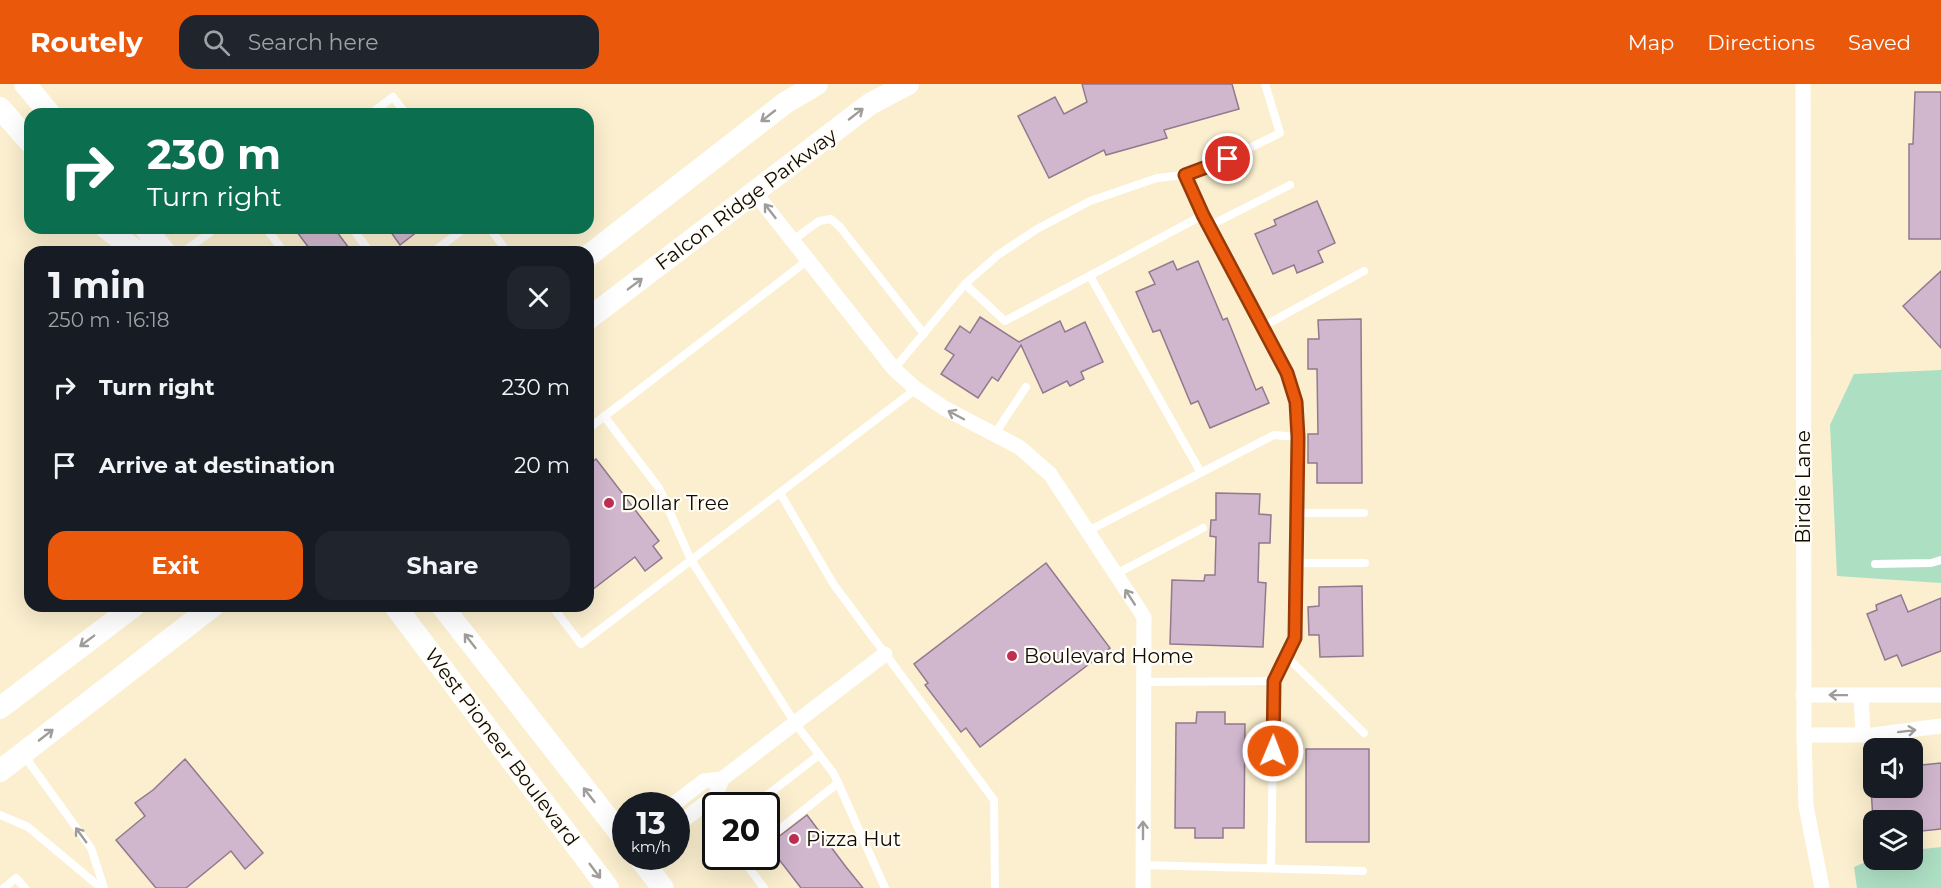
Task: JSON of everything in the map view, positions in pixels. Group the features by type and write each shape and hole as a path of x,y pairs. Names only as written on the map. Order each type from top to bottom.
{"main road":[{"path":"25,84 45,108"},
{"path":"594,251 785,103 817,84"},
{"name":"Falcon Ridge Parkway","path":"594,314 870,104 908,84"},
{"path":"0,108 24,135"},
{"path":"110,234 120,246"},
{"path":"113,234 130,246"},
{"path":"150,234 160,246"},
{"path":"0,708 126,612"},
{"path":"0,771 205,612"},
{"name":"West Pioneer Boulevard","path":"400,612 608,888"},
{"name":"West Pioneer Boulevard","path":"447,612 612,824"},
{"name":"West Pioneer Boulevard","path":"649,870 663,888"}],"street":[{"name":"Birdie Lane","path":"1803,84 1803,695 1806,806 1822,888"},
{"path":"755,193 894,369 916,389 944,408 1019,447 1050,474 1144,617 1143,888"},
{"path":"689,792 704,781 722,779 885,654"},
{"path":"1803,695 1941,695"},
{"path":"1861,696 1863,735"},
{"path":"1804,735 1863,735 1941,726"},
{"path":"690,815 716,795 722,779"}],"lane":[{"path":"894,369 965,285 998,255 1037,230 1090,201 1157,178 1185,175 1210,167 1280,134 1265,84"},
{"path":"378,108 393,97 401,108"},
{"path":"1185,175 1203,215 1287,373 1296,402 1298,437 1295,638 1274,681 1271,868"},
{"path":"1209,226 1290,185"},
{"path":"965,285 1005,321 1203,215"},
{"path":"793,240 819,221 831,219 840,227 924,334"},
{"path":"191,246 208,234"},
{"path":"442,246 457,234"},
{"path":"594,424 808,260"},
{"path":"1262,327 1364,271"},
{"path":"1090,276 1201,473"},
{"path":"994,435 1026,387"},
{"path":"557,612 581,644 916,389"},
{"path":"604,416 659,488 691,560 795,723 838,783 885,888"},
{"path":"1088,531 1274,435 1298,437"},
{"path":"780,493 834,585 994,800 995,888"},
{"path":"1297,513 1364,513"},
{"path":"1116,574 1203,528"},
{"path":"1875,564 1931,563 1941,560"},
{"path":"1296,563 1365,563"},
{"path":"1286,656 1364,733"},
{"path":"1144,682 1274,681"},
{"path":"23,754 91,848 102,888"},
{"path":"771,792 819,755"},
{"path":"780,829 838,783"},
{"path":"0,815 28,827 102,888"},
{"path":"1143,865 1363,871"},
{"path":"751,870 764,888"},
{"path":"4,888 16,878 25,888"}],"green space":[{"path":"1941,370 1941,583 1837,576 1830,425 1854,374"},
{"path":"1941,847 1941,888 1857,888 1854,867 1863,863 1863,870 1923,870 1923,849"}],"building":[{"path":"1082,84 1232,84 1239,109 1164,130 1167,138 1106,155 1104,150 1049,178 1018,116 1055,97 1064,114 1087,102"},
{"path":"1915,92 1941,92 1941,239 1909,239 1909,144 1913,144"},
{"path":"1317,201 1335,243 1318,251 1323,262 1297,273 1294,265 1273,274 1255,234 1276,225 1274,220"},
{"path":"298,234 338,234 348,246 308,246"},
{"path":"392,234 414,234 400,245"},
{"path":"1173,261 1177,270 1198,261 1223,320 1227,318 1256,390 1262,387 1269,403 1210,428 1198,401 1191,404 1160,330 1153,332 1136,292 1155,284 1149,272"},
{"path":"1941,271 1941,348 1903,306"},
{"path":"980,317 1019,342 1060,321 1065,332 1085,322 1103,362 1081,372 1084,379 1070,386 1067,381 1043,393 1021,345 998,381 992,377 978,398 941,374 954,355 945,349 960,326 970,333"},
{"path":"1361,319 1362,483 1317,483 1317,463 1308,463 1308,434 1318,434 1317,369 1308,369 1308,339 1319,339 1318,320"},
{"name":"Dollar Tree","path":"596,459 659,541 653,546 662,558 645,571 635,557 594,588 594,460"},
{"path":"1216,493 1260,494 1259,514 1271,515 1270,543 1259,543 1258,582 1266,583 1263,647 1170,644 1172,580 1204,581 1205,575 1215,575 1216,537 1210,536 1211,520 1216,520"},
{"name":"Boulevard Home","path":"1046,563 1110,648 980,747 966,728 961,732 925,685 928,683 914,664"},
{"path":"1362,586 1363,656 1320,657 1319,635 1309,635 1308,607 1319,606 1319,587"},
{"path":"1901,595 1908,612 1941,598 1941,651 1902,666 1897,655 1885,660 1867,614 1877,610 1876,605"},
{"path":"1197,712 1225,712 1225,724 1245,724 1244,828 1223,828 1223,838 1195,838 1195,828 1175,828 1176,723 1196,723"},
{"path":"1306,749 1369,749 1369,842 1306,842"},
{"path":"185,759 263,853 245,869 231,851 186,888 156,888 116,840 145,816 135,803 153,790"},
{"path":"1941,763 1941,829 1923,831 1923,810 1872,810 1872,798 1923,798 1923,765"},
{"path":"807,815 863,888 801,888 780,861 780,836"}],"place":[{"name":"Dollar Tree","path":"609,503"},
{"name":"Boulevard Home","path":"1012,656"},
{"name":"Pizza Hut","path":"794,839"}],"route":[{"path":"1228,159 1185,175 1203,215 1287,373 1296,402 1298,437 1295,638 1274,681 1273,751"}]}
